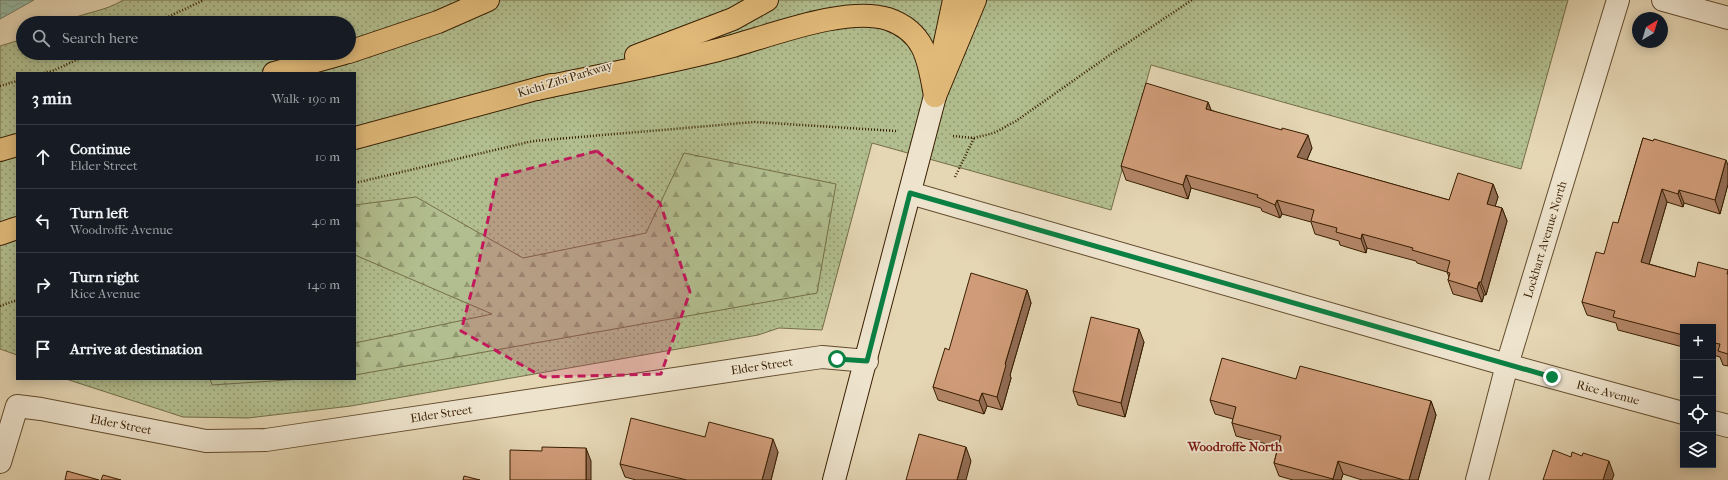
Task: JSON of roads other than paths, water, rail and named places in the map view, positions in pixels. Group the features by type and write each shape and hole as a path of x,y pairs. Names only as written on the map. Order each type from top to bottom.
{"highway":[{"path":"356,50 438,22 488,0"},
{"name":"Kichi Zībī Parkway","path":"356,138 537,89 599,70 733,19 767,0"},
{"path":"935,96 954,0"},
{"path":"935,96 975,0"},
{"path":"537,89 717,50 806,25 852,15 872,16 888,19 914,34 922,45 929,60 935,96"},
{"path":"278,72 320,60"},
{"path":"0,150 16,145"},
{"path":"0,234 16,228"}],"street":[{"name":"Lockhart Avenue North","path":"1477,480 1507,364 1618,0"},
{"path":"1662,0 1728,18"},
{"path":"834,480 867,361 935,96"},
{"name":"Rice Avenue","path":"910,193 1680,412"},
{"name":"Elder Street","path":"0,462 17,406 41,409 206,441 266,440 822,357 867,361"},
{"path":"1716,423 1728,426"}],"water":[{"path":"0,0 34,0 0,19"}],"district":[{"name":"Woodroffe North","path":"1235,446"}]}
